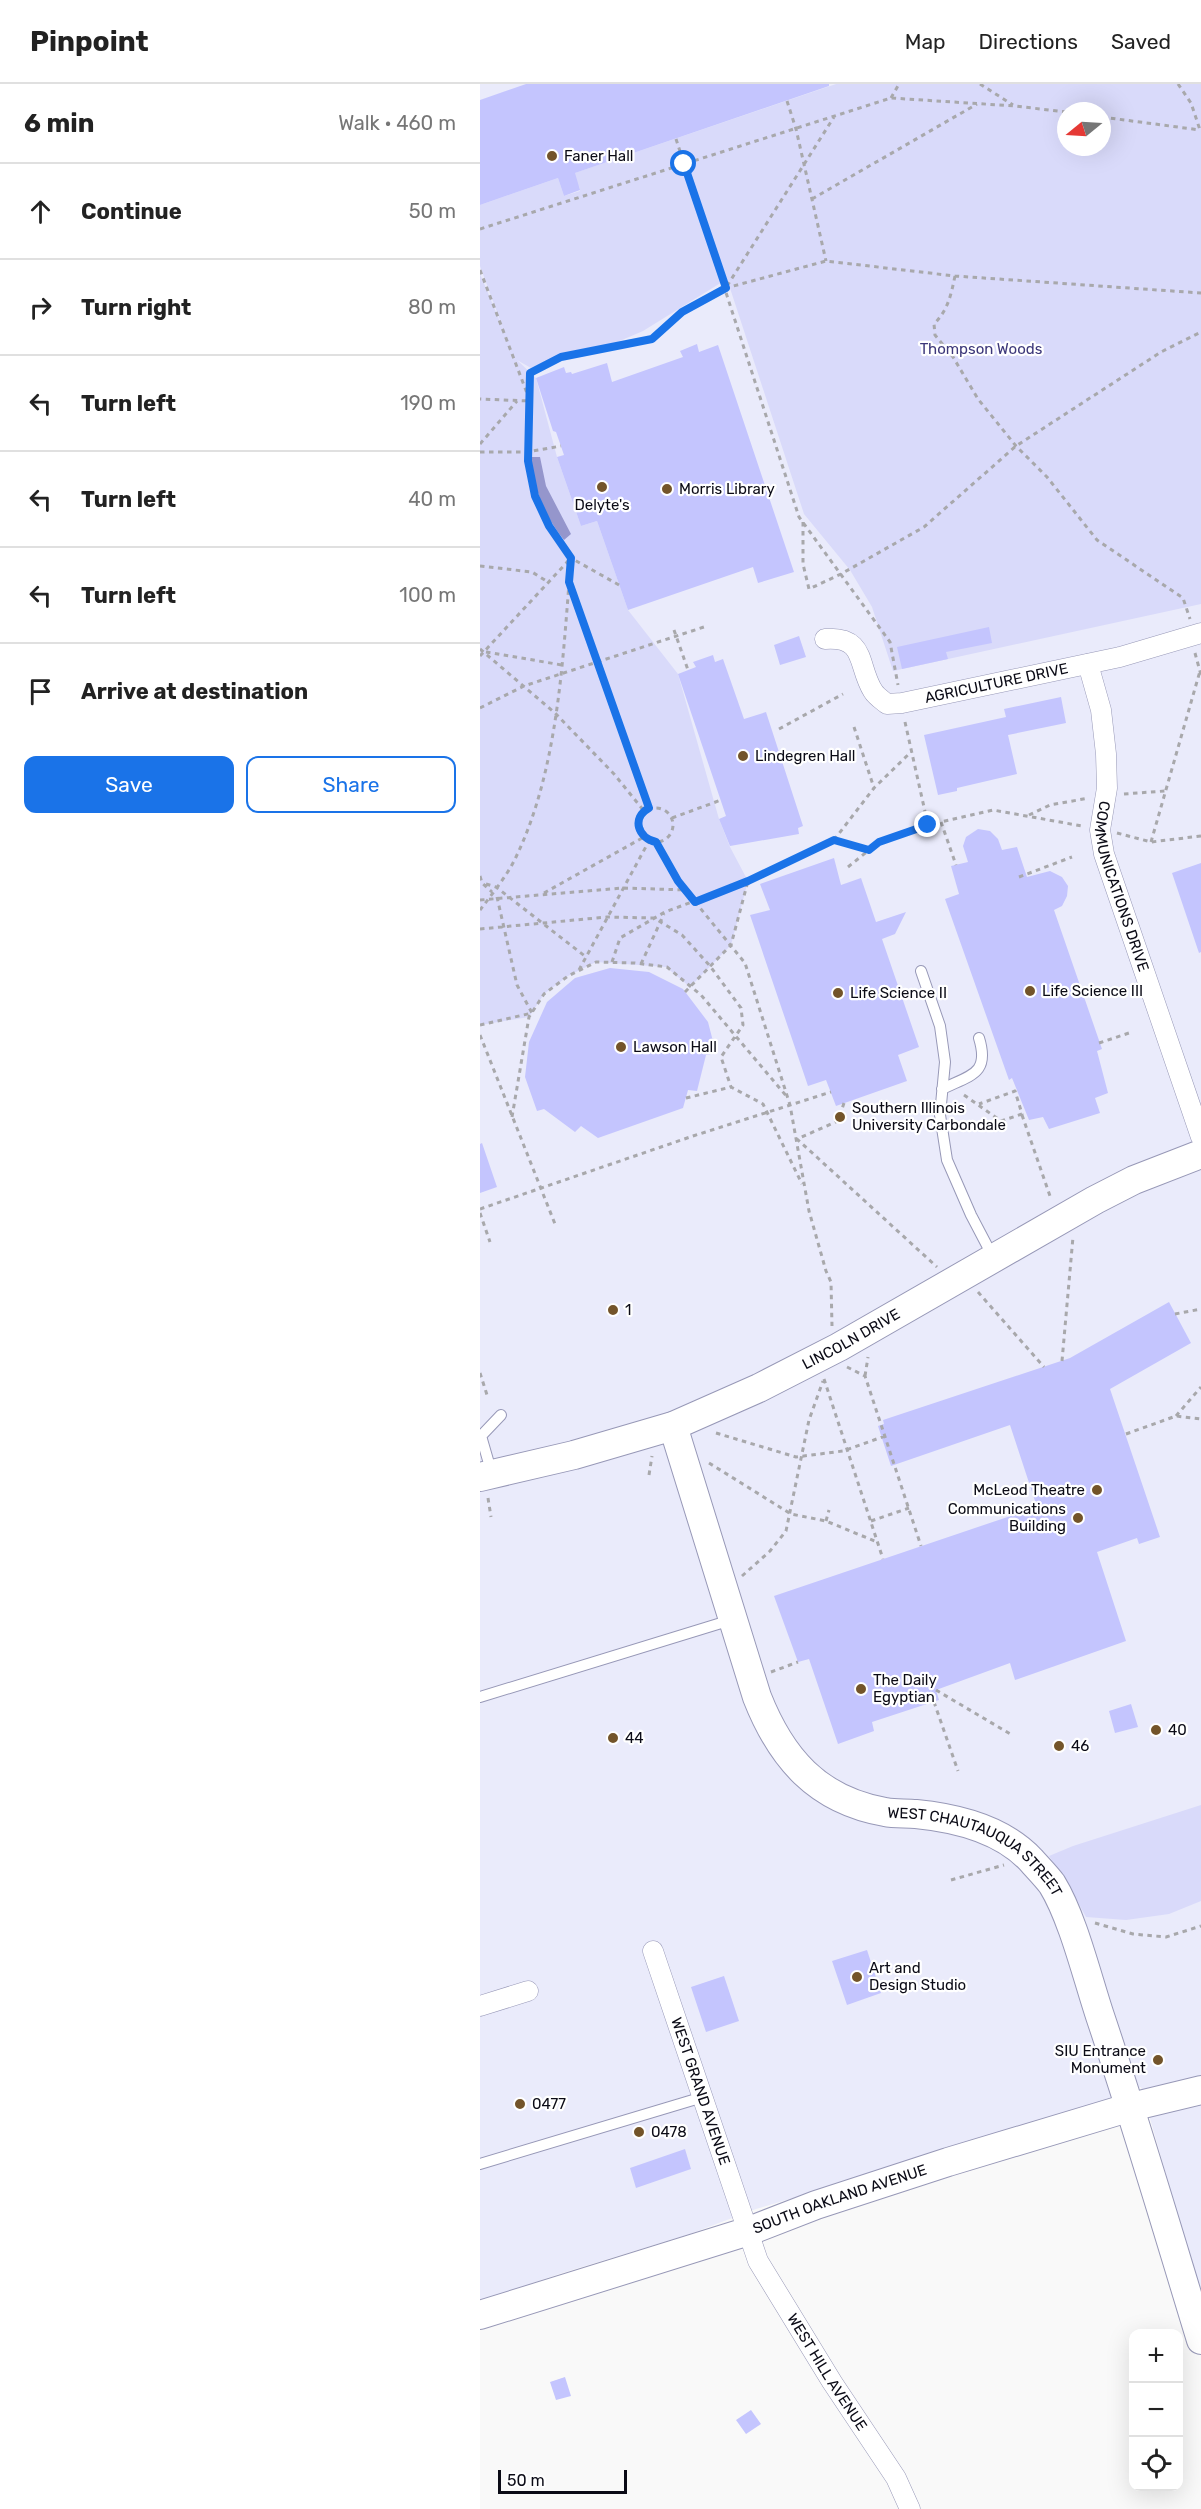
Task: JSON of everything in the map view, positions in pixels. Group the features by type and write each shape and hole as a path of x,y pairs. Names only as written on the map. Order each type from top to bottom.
{"street":[{"name":"AGRICULTURE DRIVE","path":"825,639 840,638 851,644 862,658 874,694 887,704 902,703 1088,664 1196,637"},
{"name":"COMMUNICATIONS DRIVE","path":"1088,664 1101,710 1106,754 1107,788 1100,830 1104,854 1201,1137"},
{"name":"LINCOLN DRIVE","path":"487,1483 673,1426 759,1388 839,1347 1105,1195 1134,1180 1201,1154"},
{"name":"WEST CHAUTAUQUA STREET","path":"673,1426 731,1619 765,1719 788,1755 821,1788 850,1802 885,1812 941,1817 976,1825 1018,1849 1051,1884 1066,1916 1131,2107 1201,2340"},
{"name":"WEST GRAND AVENUE","path":"652,1951 749,2231"},
{"path":"480,2006 528,1991"},
{"name":"SOUTH OAKLAND AVENUE","path":"480,2315 749,2231 816,2205 1131,2107 1201,2090"},
{"name":"WEST HILL AVENUE","path":"749,2231 758,2261 832,2382 896,2478 910,2509"}],"lane":[{"path":"921,971 940,1026 945,1062 946,1087 939,1115 947,1160 971,1215 993,1257"},
{"path":"946,1087 975,1072 983,1064 984,1055 979,1038"},
{"path":"487,1483 481,1436 501,1415"},
{"path":"480,1697 731,1619"},
{"path":"480,2164 703,2097"}],"path":[{"path":"891,98 899,84"},
{"path":"980,84 1015,106"},
{"path":"1111,118 1200,131 1191,103 1178,84"},
{"path":"480,229 891,98 1057,111"},
{"path":"787,101 796,129 826,261"},
{"path":"812,199 977,104"},
{"path":"726,288 834,116"},
{"path":"676,139 799,517 890,642 897,676"},
{"path":"619,585 571,558 549,526 535,496 527,452 530,373 561,357 652,339 682,312 726,288 826,261 955,276 1201,293"},
{"path":"480,270 530,401"},
{"path":"955,276 944,315 934,324 935,334 953,357 978,399 1016,446 1047,477 1097,540 1183,598 1196,637 1200,673 1151,842"},
{"path":"803,522 803,564 809,589 841,574 924,527 1016,446 1161,352 1201,332"},
{"path":"480,399 530,401"},
{"path":"480,444 517,400"},
{"path":"480,452 527,452 561,446"},
{"path":"480,910 516,858 534,813 546,764 562,673 571,558"},
{"path":"480,656 482,650 571,558"},
{"path":"480,566 532,572 548,582"},
{"path":"569,582 649,808"},
{"path":"480,708 524,686 707,626"},
{"path":"674,630 688,670"},
{"path":"482,650 562,665"},
{"path":"482,650 555,713 614,774 644,811"},
{"path":"779,729 843,694"},
{"path":"905,722 928,825"},
{"path":"854,727 874,788"},
{"path":"612,962 620,938 654,918 748,881 834,840 874,788 912,751"},
{"path":"1119,795 1166,791"},
{"path":"1028,816 1050,805 1095,797"},
{"path":"672,818 721,800"},
{"path":"649,808 665,810 672,818 670,835 661,841 649,841 638,827 638,821 644,811 649,808"},
{"path":"848,867 879,842 928,825 993,810 1090,828"},
{"path":"941,822 956,865"},
{"path":"1114,832 1151,842 1201,836"},
{"path":"542,894 644,837"},
{"path":"834,840 869,850"},
{"path":"578,971 649,841"},
{"path":"656,842 686,890 745,963 789,1099 808,1211 831,1282 833,1330"},
{"path":"1019,877 1072,857"},
{"path":"480,876 481,882 497,897 518,985 532,1013"},
{"path":"685,992 730,945 748,881"},
{"path":"481,882 496,888 585,957"},
{"path":"480,900 623,888 686,890"},
{"path":"641,964 665,912"},
{"path":"480,929 607,917 654,918 682,935 710,966 741,1008 743,1024 721,1057 731,1086 764,1104 805,1189"},
{"path":"512,1117 529,1017 544,994 596,962 666,967 701,995 789,1099"},
{"path":"480,1024 532,1013"},
{"path":"1099,1043 1132,1032"},
{"path":"480,1035 555,1224"},
{"path":"686,1098 731,1086"},
{"path":"946,1087 979,1104 1001,1120 1022,1114"},
{"path":"979,1104 1014,1090 1052,1201"},
{"path":"490,1242 480,1211 541,1188 831,1092"},
{"path":"797,1139 838,1121 844,1103"},
{"path":"797,1139 938,1267"},
{"path":"1062,1361 1073,1235"},
{"path":"975,1288 1044,1367"},
{"path":"1175,1314 1201,1309"},
{"path":"868,1352 865,1376 921,1546"},
{"path":"845,1366 865,1376"},
{"path":"480,1373 488,1398"},
{"path":"740,1579 770,1551 786,1532 809,1420 824,1379 883,1559"},
{"path":"1176,1416 1201,1387"},
{"path":"1125,1434 1176,1416 1201,1419"},
{"path":"710,1430 796,1457 847,1449 885,1436"},
{"path":"649,1475 652,1455"},
{"path":"705,1460 736,1482 791,1514 826,1521 877,1542"},
{"path":"487,1483 492,1517"},
{"path":"870,1521 909,1508"},
{"path":"826,1521 829,1510"},
{"path":"779,1669 798,1662"},
{"path":"936,1690 1012,1735"},
{"path":"934,1702 958,1771"},
{"path":"951,1880 1010,1864"},
{"path":"1094,1923 1133,1934 1166,1937 1201,1926"}],"shaded area":[{"name":"Southern Illinois University Carbondale","path":"480,84 1201,84 1201,2297 1141,2087 1101,2107 756,2209 690,2234 480,2301"}],"green space":[{"name":"Thompson Woods","path":"836,84 1201,84 1201,604 893,671 872,607 850,570 804,514 727,279 643,331 615,343 566,352 531,368 517,360 536,378 557,457 581,526 597,521 628,610 678,674 719,819 730,847 748,881 731,945 690,987 666,967 596,962 568,976 544,994 529,1017 480,1025 480,274 504,331 480,266 480,205 558,178 564,196 580,191 579,186 564,180 563,177"},
{"path":"1201,1805 1201,1901 1169,1914 1126,1920 1086,1917 1049,1856 1073,1846"}],"water":[{"path":"531,457 540,457 546,486 571,534 564,540 541,501"}],"building":[{"name":"Faner Hall","path":"526,84 829,84 829,86 575,173 580,190 564,196 558,178 480,205 480,100"},
{"name":"Morris Library","path":"697,344 699,352 718,345 794,572 758,583 753,567 628,610 597,521 581,526 557,457 564,455 556,432 553,431 536,378 564,367 566,373 571,372 572,374 607,363 612,382 683,357 680,351"},
{"path":"989,627 992,643 946,652 948,659 902,669 897,647"},
{"path":"799,636 806,657 780,665 774,645"},
{"name":"Lindegren Hall","path":"713,655 715,662 723,659 744,719 766,712 803,826 798,828 799,834 730,846 719,819 726,816 678,674 696,667 693,662"},
{"path":"1061,697 1066,723 1008,735 1017,774 957,788 957,791 938,795 924,735 1006,717 1004,709"},
{"name":"Life Science III","path":"978,829 990,831 998,839 1002,850 1017,847 1027,877 1050,871 1062,877 1068,886 1067,896 1062,906 1054,910 1102,1049 1097,1051 1108,1093 1095,1098 1100,1113 1049,1129 1043,1117 1029,1120 1012,1078 1009,1080 945,899 959,894 951,866 968,862 963,846 966,837"},
{"name":"Life Science II","path":"834,858 841,885 861,878 876,922 906,912 895,934 882,939 919,1047 898,1055 907,1081 836,1106 826,1080 808,1086 750,915 770,910 760,884"},
{"path":"1201,863 1201,952 1199,953 1172,873"},
{"name":"Lawson Hall","path":"610,968 649,972 683,989 708,1022 716,1053 706,1055 697,1091 688,1090 683,1108 598,1138 581,1126 575,1132 544,1109 537,1111 525,1077 529,1042 547,1002 575,978"},
{"path":"482,1143 497,1187 480,1193 480,1144"},
{"name":"Communications Building","path":"1169,1302 1191,1343 1110,1389 1160,1537 1139,1544 1137,1538 1097,1552 1126,1641 1015,1680 1010,1663 936,1690 939,1700 872,1722 874,1731 838,1744 809,1659 798,1662 774,1596 1037,1507 1010,1425 891,1466 878,1426 884,1424 883,1420 1070,1358"},
{"path":"1131,1704 1138,1727 1115,1733 1109,1711"},
{"name":"Art and Design Studio","path":"867,1950 881,1993 847,2005 832,1961"},
{"path":"724,1976 739,2021 706,2032 691,1987"},
{"path":"685,2149 691,2169 636,2188 630,2168"},
{"path":"565,2377 571,2396 556,2400 550,2382"},
{"path":"751,2410 761,2424 746,2434 736,2420"}],"place":[{"name":"Faner Hall","path":"552,156"},
{"name":"Delyte's","path":"602,487"},
{"name":"Morris Library","path":"667,489"},
{"name":"Lindegren Hall","path":"743,756"},
{"name":"Life Science III","path":"1030,991"},
{"name":"Life Science II","path":"838,993"},
{"name":"Lawson Hall","path":"621,1047"},
{"name":"Southern Illinois University Carbondale","path":"840,1117"},
{"name":"1","path":"613,1310"},
{"name":"McLeod Theatre","path":"1097,1490"},
{"name":"Communications Building","path":"1078,1518"},
{"name":"The Daily Egyptian","path":"861,1689"},
{"name":"40","path":"1156,1730"},
{"name":"44","path":"613,1738"},
{"name":"46","path":"1059,1746"},
{"name":"Art and Design Studio","path":"857,1977"},
{"name":"SIU Entrance Monument","path":"1158,2060"},
{"name":"0477","path":"520,2104"},
{"name":"0478","path":"639,2132"}],"route":[{"path":"684,164 726,288 682,312 652,339 561,357 530,373 527,452 535,496 549,526 571,558 569,582 649,808 644,811 638,821 640,833 649,841 656,842 678,881 695,902 748,881 834,840 869,850 879,842 928,825"}]}
